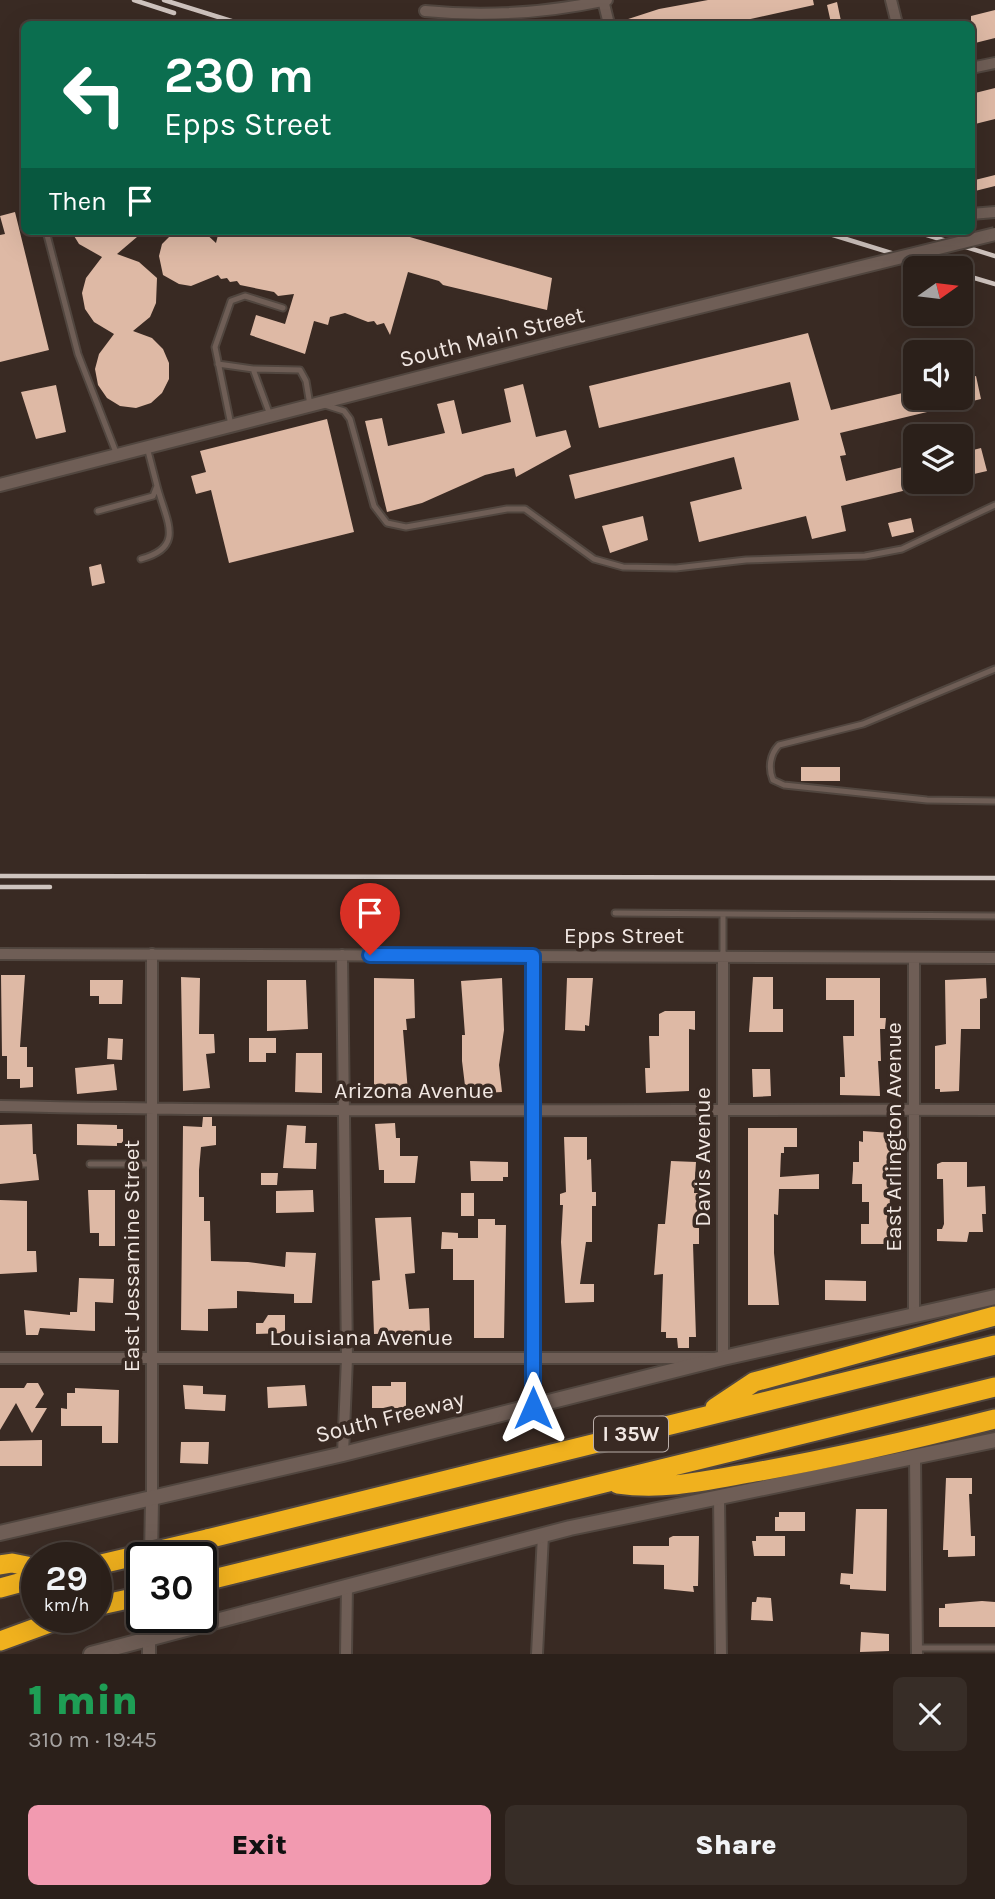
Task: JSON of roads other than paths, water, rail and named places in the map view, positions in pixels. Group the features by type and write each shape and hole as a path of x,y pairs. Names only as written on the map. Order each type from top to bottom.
{"highway":[{"path":"701,1417 754,1382 995,1316"},
{"name":"I 35W","path":"112,1561 995,1345"},
{"name":"I 35W","path":"217,1579 995,1387"},
{"path":"606,1482 650,1489 696,1483 792,1466 995,1419"},
{"path":"0,1566 12,1563 21,1565"},
{"path":"0,1588 21,1582"},
{"path":"0,1629 21,1624"},
{"path":"0,1641 22,1633"}],"main road":[{"name":"South Freeway","path":"0,1533 343,1454 723,1358 995,1297"},
{"path":"91,1654 148,1647 346,1585 543,1535 995,1440"}],"street":[{"path":"425,11 457,14 525,13 605,0 608,21"},
{"path":"891,0 896,21"},
{"path":"975,67 995,63"},
{"path":"975,214 995,212"},
{"name":"South Main Street","path":"0,485 558,342 995,234"},
{"name":"Epps Street","path":"0,954 995,958"},
{"name":"East Jessamine Street","path":"151,1542 152,954"},
{"path":"342,955 347,1358 343,1454"},
{"path":"533,956 533,1408"},
{"name":"Davis Avenue","path":"723,957 723,1358"},
{"name":"East Arlington Avenue","path":"914,958 914,1317"},
{"name":"Arizona Avenue","path":"0,1105 533,1112 995,1110"},
{"name":"Louisiana Avenue","path":"0,1358 723,1358"},
{"path":"915,1458 917,1651"},
{"path":"719,1499 721,1654"},
{"path":"537,1654 543,1535"},
{"path":"346,1585 346,1654"}],"lane":[{"path":"47,235 78,354 117,455"},
{"path":"231,426 215,346 232,301 245,296 283,307"},
{"path":"218,363 253,369 300,370 315,404 344,411 350,419 374,506 387,523 406,527 508,509 525,509 594,559 623,567 676,568 746,560 865,556 902,549 995,505"},
{"path":"253,369 271,416"},
{"path":"141,559 158,555 166,549 170,540 147,447"},
{"path":"98,511 153,496 157,486"},
{"path":"995,668 863,724 779,745 774,750 770,767 773,780 784,785 927,800 995,801"},
{"path":"615,913 995,916"},
{"path":"723,914 723,957"},
{"path":"90,1164 152,1164"},
{"path":"917,1651 995,1648"}],"railway":[{"path":"134,0 174,13"},
{"path":"164,0 231,21"},
{"path":"833,235 903,257"},
{"path":"927,235 995,256"},
{"path":"973,278 995,284"},
{"path":"0,876 995,878"},
{"path":"0,887 50,887"}]}
